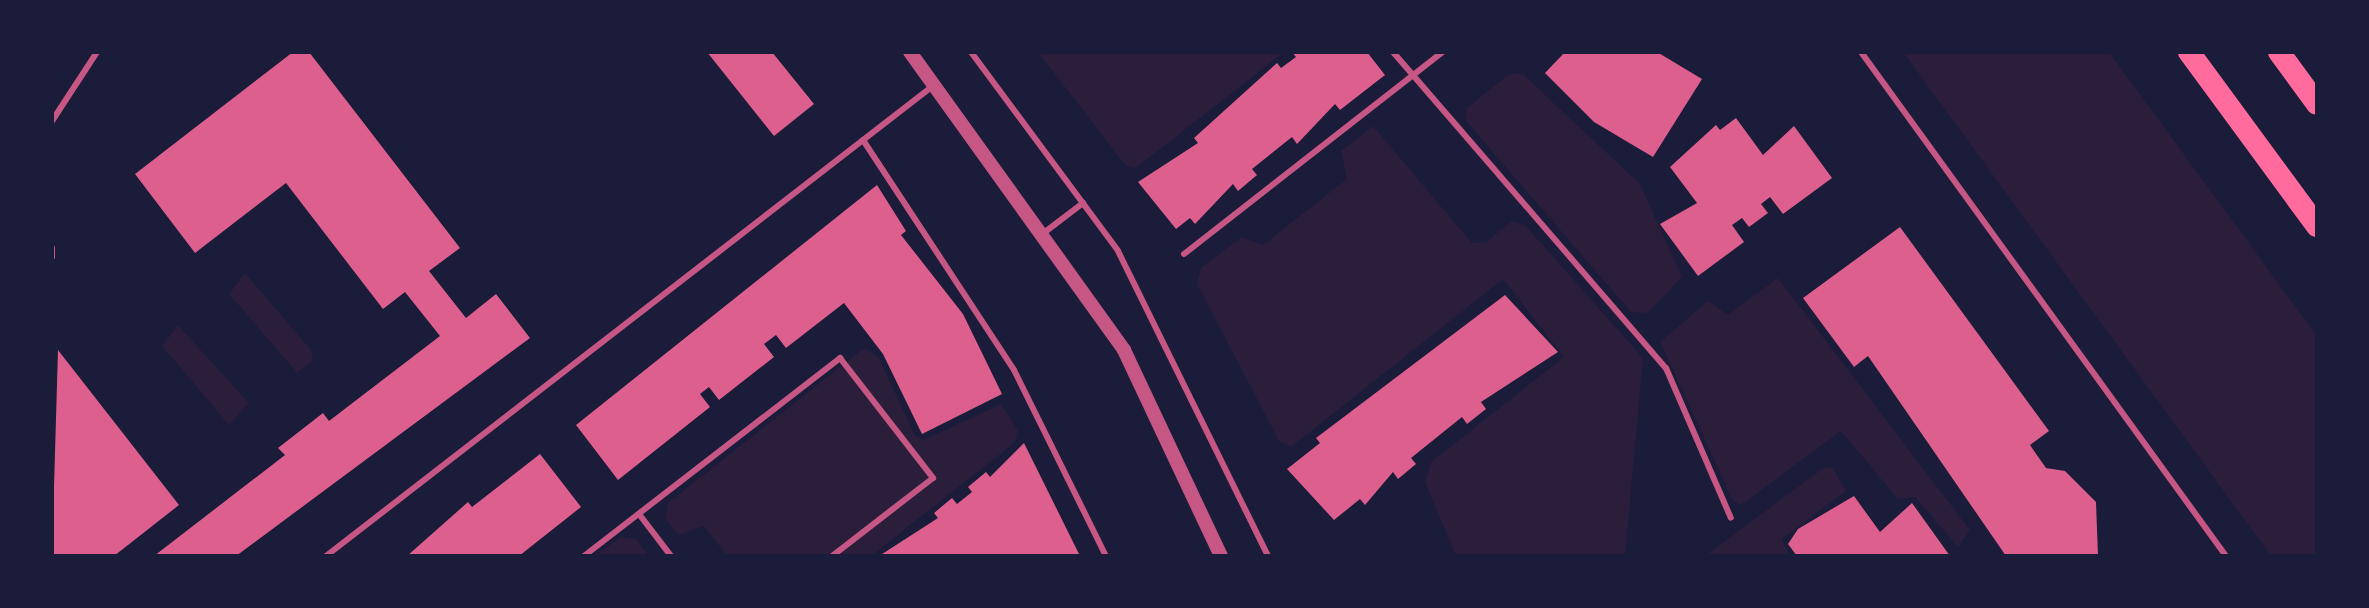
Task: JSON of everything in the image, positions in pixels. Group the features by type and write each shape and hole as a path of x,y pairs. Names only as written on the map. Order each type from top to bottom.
{"highway":[{"path":"2189,52 2317,226"},
{"path":"2279,52 2317,104"}],"street":[{"path":"910,52 1124,350 1221,556"}],"lane":[{"path":"52,121 97,52"},
{"path":"971,52 1118,251 1268,556"},
{"path":"1393,52 1410,78 1666,368 1731,518"},
{"path":"1184,254 1443,52"},
{"path":"1861,52 2226,556"},
{"path":"326,556 934,85"},
{"path":"863,140 1014,370 1106,556"},
{"path":"1041,235 1083,203"},
{"path":"52,248 52,257"},
{"path":"584,556 840,358 933,478 832,556"},
{"path":"639,514 671,556"}],"shaded area":[{"path":"1038,52 1284,52 1136,168 1126,166"},
{"path":"1903,52 2109,52 2317,336 2317,556 2271,556"},
{"path":"1509,74 1523,74 1640,184 1682,277 1648,313 1631,312 1466,121 1467,108"},
{"path":"1373,126 1472,243 1485,243 1512,221 1525,225 1643,358 1625,556 1456,556 1425,482 1431,462 1564,357 1503,279 1291,447 1279,441 1197,284 1201,268 1241,237 1263,245 1347,179 1341,151"},
{"path":"245,273 311,350 313,361 297,373 229,294"},
{"path":"1778,278 1970,530 1958,547 1915,497 1898,499 1841,431 1741,505 1733,501 1660,342 1708,301 1728,315"},
{"path":"178,325 249,403 229,425 162,346"},
{"path":"864,348 879,358 915,436 924,440 1001,404 1018,431 1014,443 871,556 727,556 704,526 678,535 666,519 668,503"},
{"path":"1825,467 1833,468 1846,491 1782,539 1789,556 1705,556"},
{"path":"620,537 636,539 649,556 595,556"}],"building":[{"path":"293,52 309,52 460,248 429,271 466,318 496,294 530,338 236,556 154,556 285,455 278,448 323,413 329,421 440,336 405,292 383,309 286,183 195,253 135,174"},
{"path":"707,52 772,52 814,104 774,136"},
{"path":"1292,52 1367,52 1385,75 1340,110 1335,104 1297,144 1292,137 1252,169 1257,175 1238,191 1233,184 1195,224 1190,218 1176,229 1138,182 1198,143 1194,138 1277,63 1281,68 1296,57"},
{"path":"1565,52 1657,52 1702,79 1653,157 1594,122 1545,73"},
{"path":"1736,118 1763,155 1794,126 1832,178 1783,214 1770,197 1761,204 1768,213 1749,227 1742,218 1732,225 1744,242 1698,276 1660,224 1697,203 1670,167 1716,125 1720,130"},
{"path":"877,185 906,231 901,235 963,314 1002,394 922,434 883,354 844,303 786,348 776,335 764,344 774,357 719,400 709,387 700,394 710,407 618,480 576,425"},
{"path":"1900,227 2049,431 2030,445 2046,468 2065,471 2096,502 2098,556 2006,556 1868,356 1854,367 1803,298"},
{"path":"1505,295 1558,352 1481,402 1486,409 1467,424 1462,417 1411,458 1416,464 1398,479 1393,472 1365,505 1360,499 1334,520 1287,469 1320,443 1316,438"},
{"path":"58,350 179,505 114,556 52,556"},
{"path":"1024,443 1080,556 879,556 938,518 934,513 952,498 957,504 972,492 968,487 986,472 990,477"},
{"path":"540,454 581,507 519,556 407,556 468,502 472,507"},
{"path":"1854,496 1880,532 1912,503 1950,556 1797,556 1788,544 1798,529"}]}
